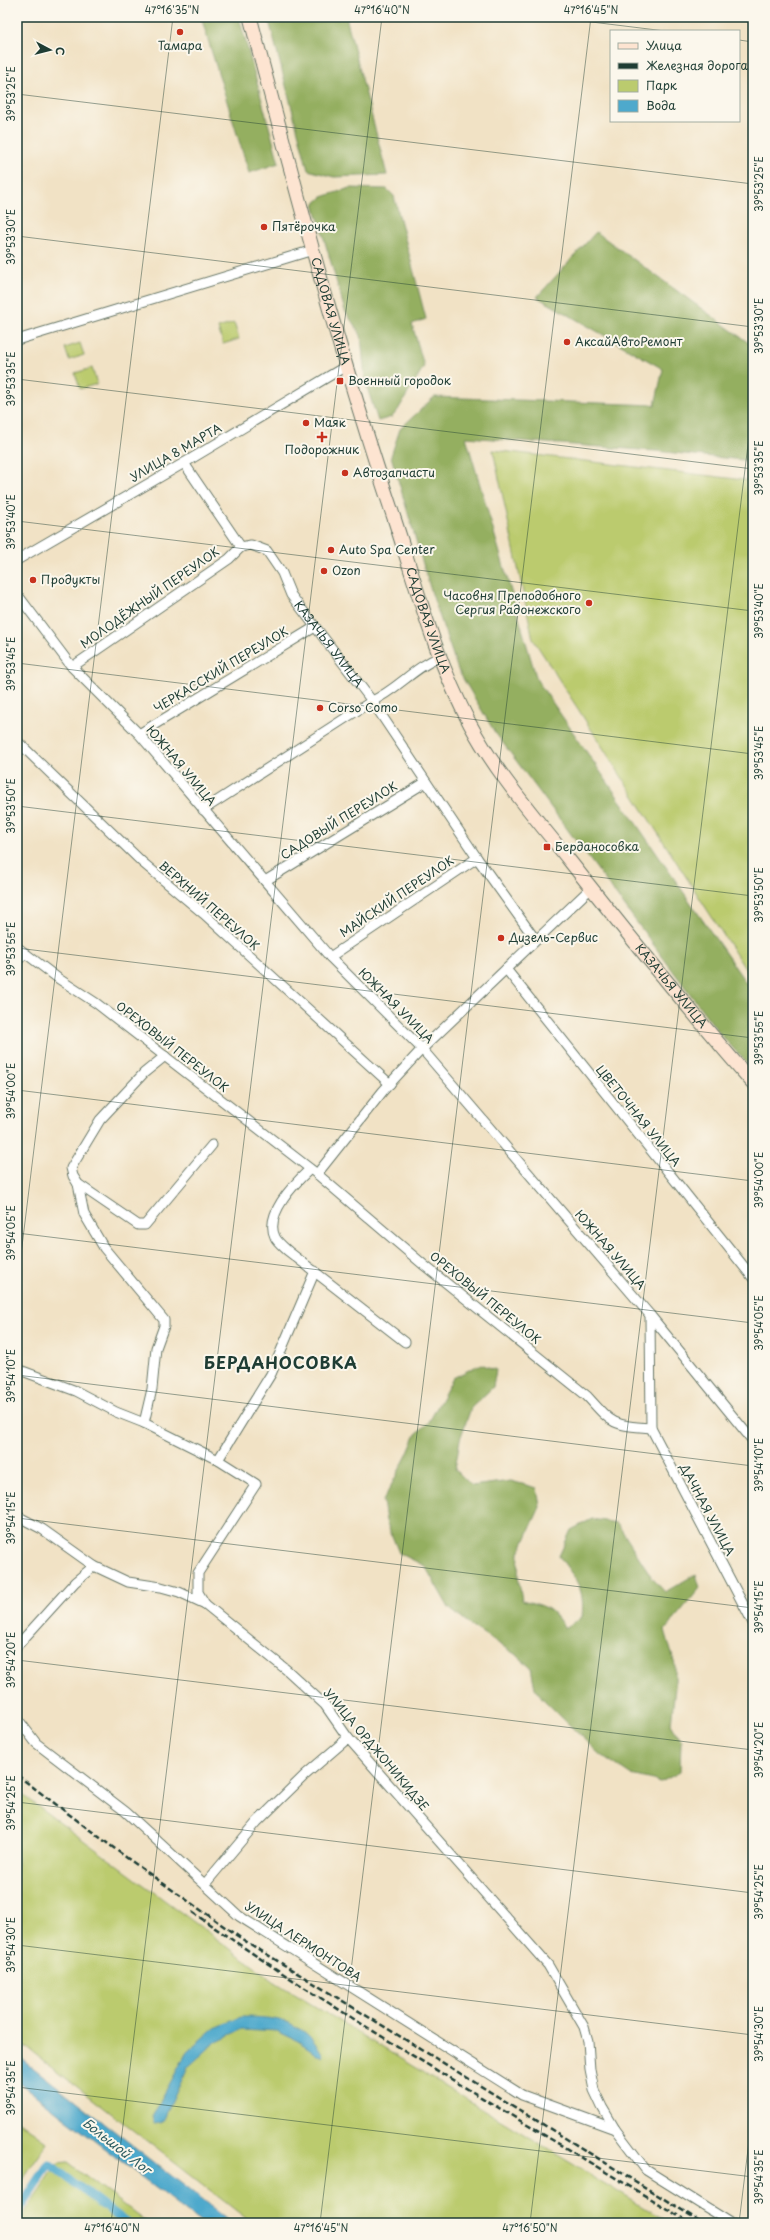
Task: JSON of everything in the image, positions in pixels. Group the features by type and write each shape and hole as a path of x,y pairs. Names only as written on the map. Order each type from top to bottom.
{"main road":[{"name":"САДОВАЯ УЛИЦА","path":"250,17 346,366 379,474 440,657 472,727 530,810 591,888"},
{"name":"КАЗАЧЬЯ УЛИЦА","path":"591,888 708,1031 753,1083"}],"street":[{"path":"17,340 313,250"},
{"name":"УЛИЦА 8 МАРТА","path":"17,560 184,463 346,366"},
{"path":"184,463 241,547"},
{"name":"КАЗАЧЬЯ УЛИЦА","path":"241,547 251,545 267,551 282,573 291,595 372,701 477,858 535,939"},
{"name":"МОЛОДЁЖНЫЙ ПЕРЕУЛОК","path":"72,667 229,559 241,547"},
{"name":"ЮЖНАЯ УЛИЦА","path":"17,594 72,667 139,734 330,956 422,1049 650,1315 753,1441"},
{"name":"ЧЕРКАССКИЙ ПЕРЕУЛОК","path":"139,734 315,627"},
{"path":"203,810 382,696 425,662 440,657"},
{"name":"ВЕРХНИЙ ПЕРЕУЛОК","path":"17,741 142,862 204,914 390,1084"},
{"name":"САДОВЫЙ ПЕРЕУЛОК","path":"265,881 426,782"},
{"name":"МАЙСКИЙ ПЕРЕУЛОК","path":"330,956 477,858"},
{"path":"405,1342 288,1251 275,1237 274,1224 280,1203 294,1184 314,1171 422,1049 506,969 535,939 591,888"},
{"path":"17,961 20,951"},
{"name":"ОРЕХОВЫЙ ПЕРЕУЛОК","path":"20,951 96,1003 314,1171 425,1266 587,1396 607,1418 620,1426 651,1428"},
{"name":"ЦВЕТОЧНАЯ УЛИЦА","path":"506,969 753,1278"},
{"path":"144,1423 152,1389 156,1348 164,1326 164,1320 104,1248 84,1214 78,1184 73,1176 71,1168 100,1120 144,1073 165,1056"},
{"path":"78,1184 138,1225 145,1225 212,1145"},
{"path":"218,1460 271,1374 315,1271"},
{"path":"650,1315 651,1428"},
{"path":"17,1369 76,1391 116,1412 144,1423 218,1460 256,1484 198,1573 196,1584 198,1592 205,1604"},
{"name":"ДАЧНАЯ УЛИЦА","path":"651,1428 753,1623"},
{"name":"УЛИЦА ОРДЖОНИКИДЗЕ","path":"17,1516 42,1529 94,1566 128,1582 161,1587 178,1592 205,1604 288,1671 325,1705 348,1738 548,1965 577,2011 588,2041 590,2070 594,2090 615,2129 646,2170 731,2223"},
{"path":"17,1646 75,1582 94,1566"},
{"name":"УЛИЦА ЛЕРМОНТОВА","path":"17,1718 36,1743 126,1812 239,1916 522,2095 615,2129"},
{"path":"205,1884 257,1822 304,1775 348,1738"}],"green space":[{"path":"201,17 239,17 279,163 249,173"},
{"path":"268,17 346,17 387,175 334,177 308,170"},
{"path":"350,188 387,189 394,196 426,319 412,324 424,366 398,410 392,417 378,421 365,381 361,335 345,311 314,204 322,197"},
{"path":"596,232 753,346 753,461 655,451 466,437 537,680 753,993 753,1070 720,1034 494,731 458,670 431,591 391,456 400,429 434,397 655,405 663,369 537,297"},
{"path":"234,323 239,339 223,344 218,328"},
{"path":"80,343 84,355 69,360 65,348"},
{"path":"92,368 97,384 80,389 75,373"},
{"path":"493,450 753,481 753,981 533,639"},
{"path":"481,1364 496,1370 493,1387 471,1408 460,1439 455,1469 472,1486 511,1481 537,1488 540,1507 519,1553 518,1576 522,1600 547,1608 555,1615 565,1628 582,1617 583,1607 581,1591 575,1578 559,1556 571,1530 592,1519 617,1523 653,1579 665,1592 696,1574 700,1588 665,1630 675,1665 675,1687 671,1724 681,1741 680,1772 661,1782 631,1775 597,1752 543,1699 535,1688 531,1668 518,1656 467,1623 449,1608 425,1566 399,1553 386,1521 383,1501 407,1455 416,1434 429,1422 453,1378"},
{"path":"17,1791 275,1982 669,2223 252,2223 17,2040"},
{"path":"17,2120 47,2142 17,2188"},
{"path":"68,2162 148,2223 18,2223 58,2163"}],"water":[{"path":"241,2017 266,2018 288,2023 307,2034 323,2055 320,2056 298,2041 277,2031 242,2029 217,2041 188,2067 164,2119 161,2123 154,2124 152,2116 187,2052 215,2028"},
{"name":"Большой Лог","path":"17,2055 232,2223 201,2223 17,2081"}],"waterway":[{"path":"17,2213 49,2164 126,2223"}],"railway":[{"path":"17,1775 127,1858 242,1939 703,2223"},
{"path":"192,1912 314,1994 376,2033 690,2223"}],"place":[{"name":"Тамара","path":"180,32"},
{"name":"Пятёрочка","path":"264,227"},
{"name":"АксайАвтоРемонт","path":"567,342"},
{"name":"Военный городок","path":"340,381"},
{"name":"Маяк","path":"306,423"},
{"name":"Подорожник","path":"322,437"},
{"name":"Автозапчасти","path":"345,473"},
{"name":"Auto Spa Center","path":"331,550"},
{"name":"Ozon","path":"324,571"},
{"name":"Продукты","path":"33,580"},
{"name":"Часовня Преподобного Сергия Радонежского","path":"589,603"},
{"name":"Corso Como","path":"320,708"},
{"name":"Берданосовка","path":"547,847"},
{"name":"Дизель-Сервис","path":"501,938"}],"district":[{"name":"БЕРДАНОСОВКА","path":"281,1363"}]}
